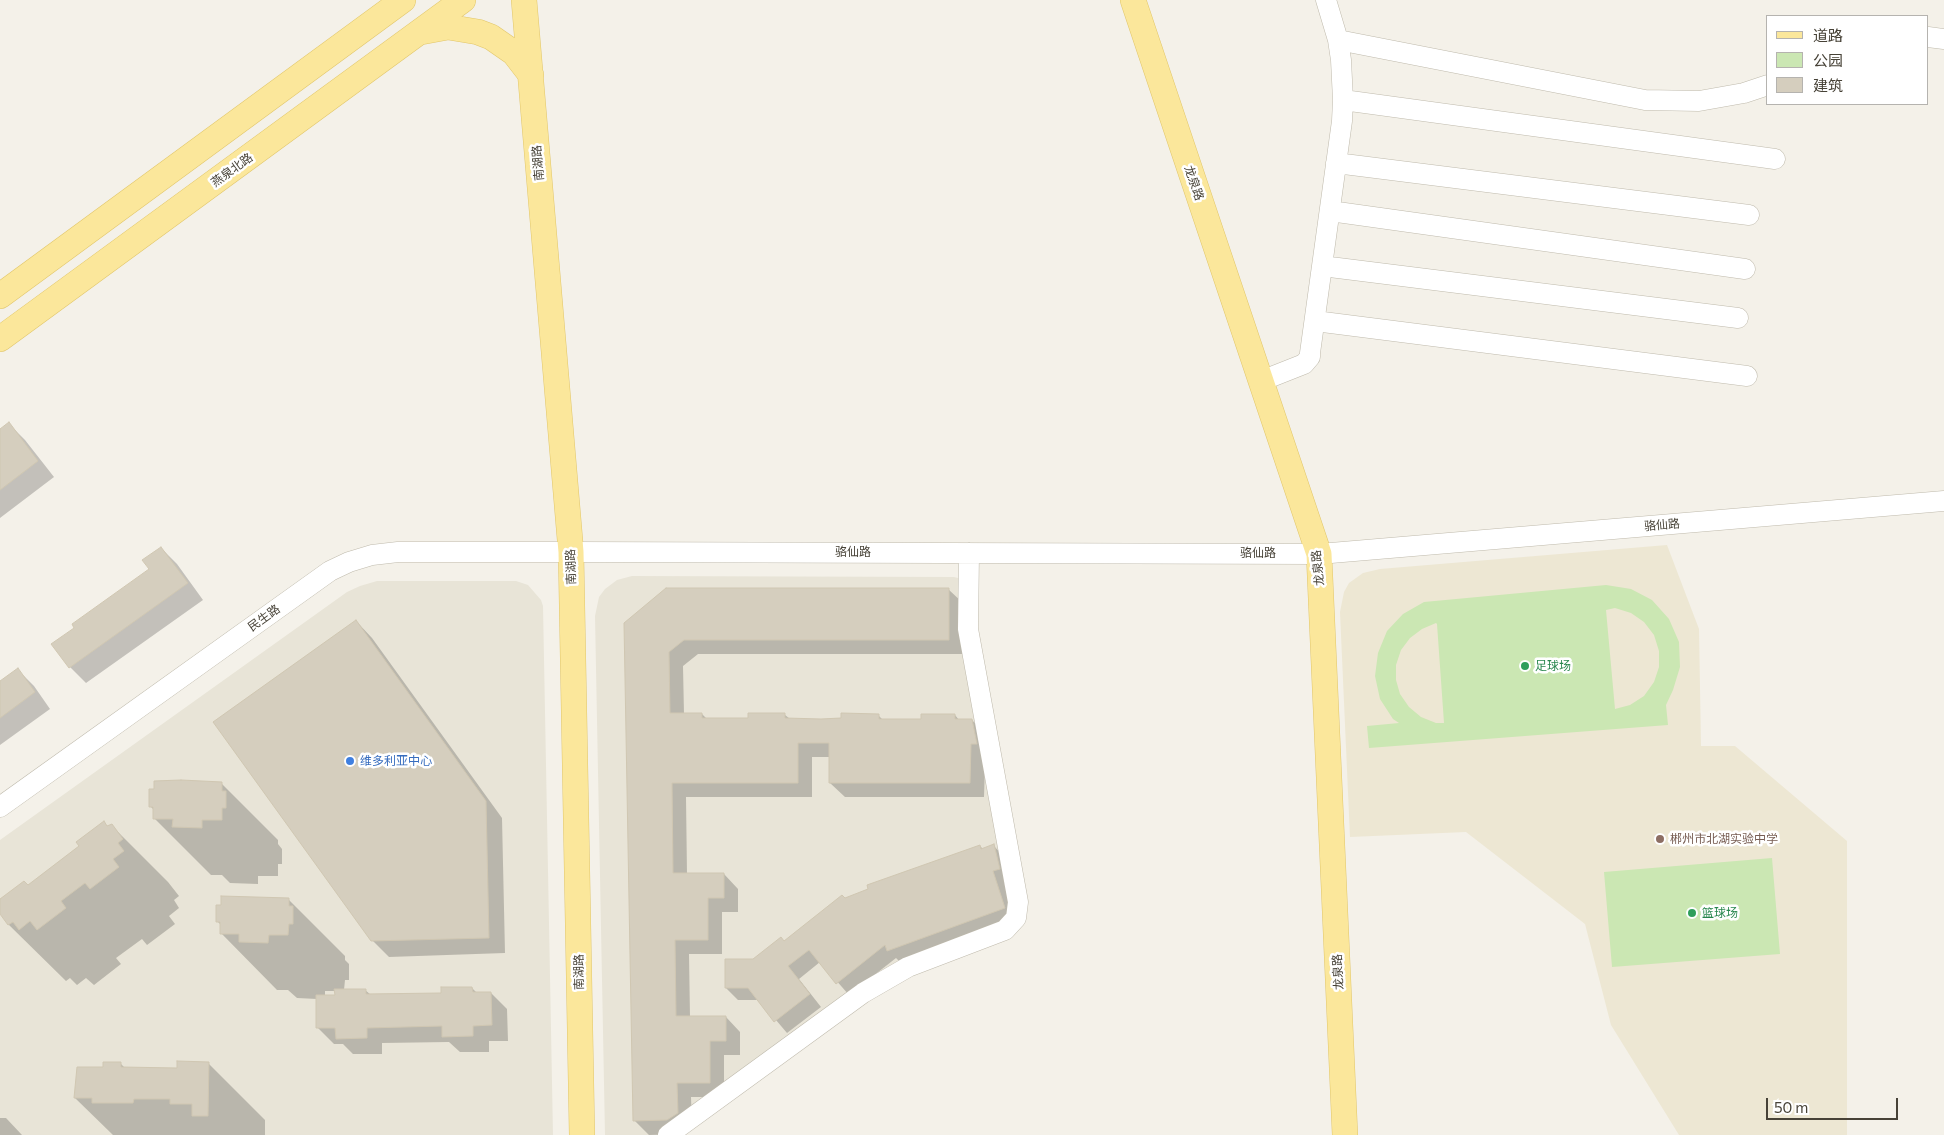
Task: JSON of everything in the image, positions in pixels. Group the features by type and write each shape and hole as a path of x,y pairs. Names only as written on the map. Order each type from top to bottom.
{"main road":[{"path":"0,296 404,0"},
{"name":"燕泉北路","path":"0,340 463,0"},
{"name":"南湖路","path":"524,0 571,552 582,1135"},
{"name":"龙泉路","path":"1133,0 1319,554 1345,1135"},
{"path":"419,32 448,27 464,28 478,32 491,37 514,53 531,75"}],"street":[{"path":"1261,381 1300,366 1308,361 1310,353 1343,100 1343,80 1338,40 1326,0"},
{"path":"1929,37 1944,39"},
{"path":"1338,40 1645,100 1672,102 1707,100 1744,93 1766,85"},
{"path":"1343,100 1775,159"},
{"path":"1336,163 1749,215"},
{"path":"1330,211 1746,269"},
{"path":"1322,266 1738,318"},
{"path":"1315,321 1746,376"},
{"name":"骆仙路","path":"571,552 1319,554 1944,501"},
{"name":"民生路","path":"0,807 330,571 349,562 372,555 398,552 571,552"},
{"path":"668,1135 863,993 908,967 1005,930 1016,918 1018,902 968,629 969,553"}],"shaded area":[{"name":"郴州市北湖实验中学","path":"1667,545 1699,629 1701,746 1735,746 1847,841 1847,1135 1679,1135 1611,1025 1585,924 1466,832 1350,837 1340,612 1344,592 1349,583 1363,573 1380,569"},
{"path":"632,576 954,577 962,579 1012,916 948,946 660,1135 605,1135 595,616 599,597 605,589 617,580"},
{"path":"377,581 516,581 528,585 541,600 543,606 553,1135 0,1135 0,840 347,592"}],"green space":[{"path":"1606,585 1631,589 1652,600 1669,619 1679,642 1680,667 1666,705 1668,725 1369,748 1367,726 1399,723 1393,719 1380,699 1375,676 1378,653 1387,631 1403,614 1424,602","holes":["1615,608 1631,613 1644,622 1654,635 1659,651 1659,667 1654,682 1644,696 1630,705 1615,709 1606,610","1437,624 1444,723 1436,723 1421,717 1409,707 1400,694 1396,680 1396,665 1401,650 1410,638 1422,629"]},
{"name":"篮球场","path":"1772,858 1780,954 1612,967 1604,872"}],"building":[{"path":"9,422 38,461 0,490 0,429"},
{"path":"161,547 188,583 69,668 51,644 74,628 72,624 149,569 142,560"},
{"path":"666,588 949,588 949,640 684,640 669,652 670,713 702,713 702,718 748,718 748,713 785,713 785,718 821,719 841,718 841,713 879,714 879,719 921,719 921,714 955,714 955,719 972,719 977,744 971,744 970,783 829,783 829,743 798,743 798,783 672,783 673,873 724,873 724,898 708,898 708,940 675,940 676,1016 726,1016 726,1041 710,1041 710,1083 677,1083 678,1113 667,1120 633,1121 624,623"},
{"name":"维多利亚中心","path":"356,620 486,801 489,938 371,941 213,722"},
{"path":"18,668 35,692 0,718 0,681"},
{"path":"154,781 222,782 222,791 226,791 226,808 222,808 222,820 202,820 202,828 172,827 173,819 153,819 153,807 149,807 149,789 154,789"},
{"path":"104,821 107,826 112,824 123,839 118,843 124,851 113,859 119,867 90,889 85,883 61,901 66,908 37,930 30,921 19,930 13,922 8,925 0,914 0,899 24,881 28,885 79,846 76,842"},
{"path":"994,844 1000,869 993,871 1005,908 887,951 885,945 836,984 809,950 788,966 810,994 774,1022 748,988 725,988 725,959 753,959 781,937 784,941 842,895 845,898 868,889 867,885 980,845 981,849"},
{"path":"221,896 289,898 289,906 293,906 293,924 289,924 288,935 269,935 268,943 239,942 239,934 220,934 220,922 216,922 216,905 221,905"},
{"path":"441,987 472,987 473,992 491,992 492,1025 473,1026 473,1036 442,1037 442,1026 367,1028 367,1038 336,1039 335,1028 316,1028 316,995 335,995 334,989 366,989 366,994 441,993"},
{"path":"177,1061 209,1062 208,1116 192,1116 192,1104 170,1104 170,1099 134,1099 133,1103 92,1103 92,1098 74,1098 77,1067 103,1067 103,1062 121,1062 121,1067 177,1068"}],"place":[{"name":"足球场","path":"1525,666"},
{"name":"维多利亚中心","path":"350,761"},
{"name":"郴州市北湖实验中学","path":"1660,839"},
{"name":"篮球场","path":"1692,913"}]}
